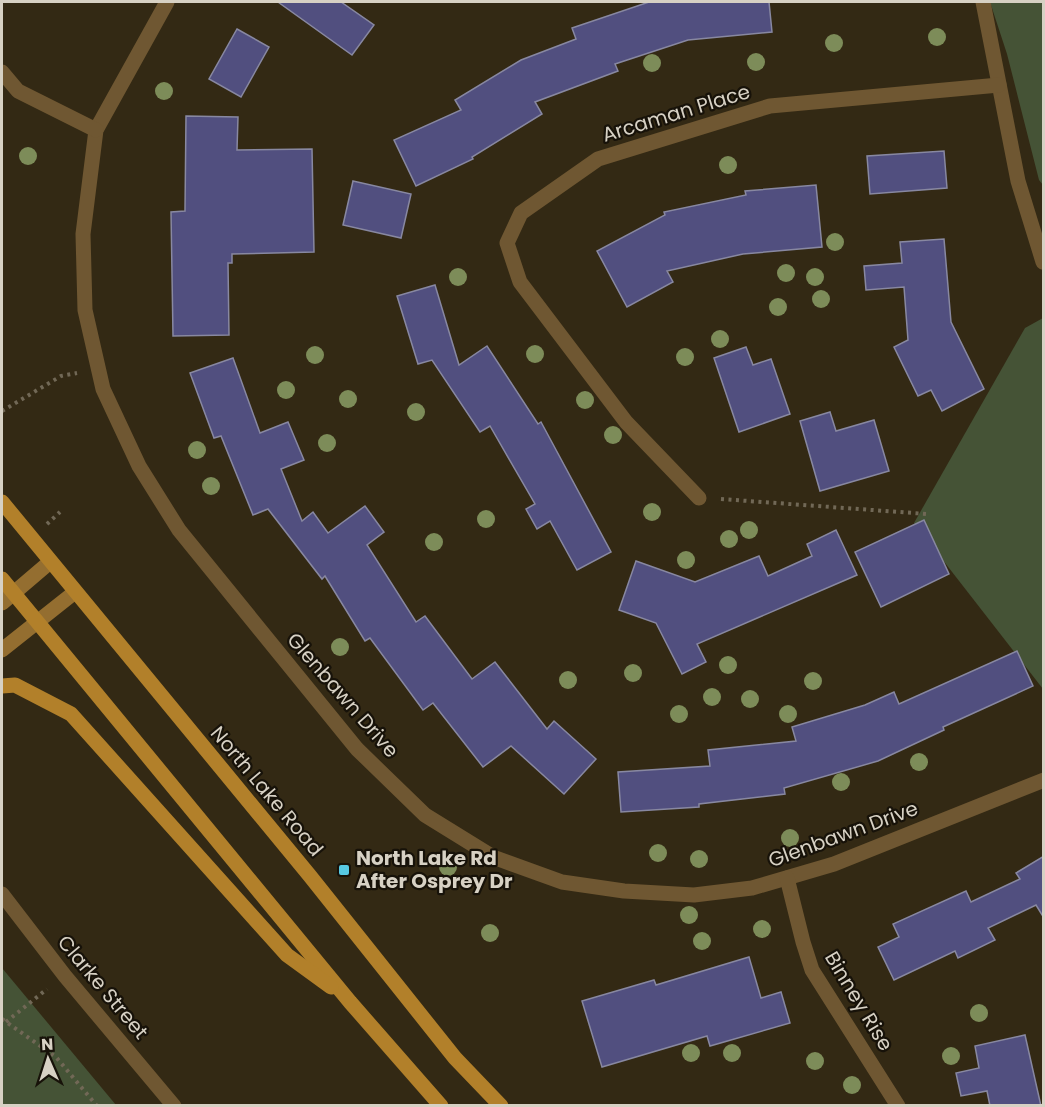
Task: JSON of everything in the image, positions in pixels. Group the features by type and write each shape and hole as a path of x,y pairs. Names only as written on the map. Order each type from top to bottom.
{"main road":[{"name":"North Lake Road","path":"2,502 310,876 455,1059 501,1106"},
{"path":"2,579 7,598 37,622 350,1002 441,1106"},
{"path":"2,686 15,685 71,714 287,955 350,1002"}],"street":[{"name":"Glenbawn Drive","path":"167,2 96,130 83,234 85,310 103,389 139,465 179,530 357,750 425,815 493,857 562,882 624,891 694,895 752,888 834,864 1044,780"},
{"path":"983,2 1018,181 1043,262"},
{"path":"2,72 18,91 96,130"},
{"name":"Arcaman Place","path":"699,498 626,422 520,282 507,243 521,213 598,159 770,106 999,85"},
{"path":"7,598 50,562"},
{"path":"2,650 75,592"},
{"name":"Binney Rise","path":"787,878 812,970 898,1106"},
{"name":"Clarke Street","path":"2,894 65,976 174,1106"}],"path":[{"path":"2,411 61,376 98,368"},
{"path":"699,498 756,500 927,514"},
{"path":"53,519 60,512"},
{"path":"65,976 4,1021 56,1057 97,1106"}],"green space":[{"path":"990,2 1043,2 1043,185 1039,180 1007,54"},
{"path":"1043,318 1043,689 914,523 1025,328"},
{"path":"2,968 116,1105 2,1105"}],"building":[{"path":"278,2 341,2 374,25 352,55"},
{"path":"649,2 769,2 772,32 688,40 615,64 618,71 535,102 542,114 472,157 473,159 416,186 394,140 461,110 455,100 521,60 576,39 572,28"},
{"path":"237,29 269,47 241,97 209,79"},
{"path":"186,116 238,117 237,150 312,149 314,252 232,254 232,263 228,263 229,335 173,336 171,212 185,211"},
{"path":"944,151 947,188 870,194 867,156"},
{"path":"353,181 411,194 401,238 343,225"},
{"path":"816,185 822,247 743,254 667,271 673,282 627,307 597,251 665,215 664,212 746,195 745,191"},
{"path":"944,239 951,322 984,389 942,411 931,390 918,396 894,347 908,340 904,287 866,290 864,266 902,263 900,242"},
{"path":"435,285 459,365 487,346 538,424 541,422 611,552 577,570 550,521 537,529 526,509 535,504 490,426 480,432 432,360 418,364 397,296"},
{"path":"746,347 753,365 771,359 790,414 739,432 714,358"},
{"path":"233,358 260,433 288,422 304,460 281,469 302,521 313,512 328,533 365,506 384,532 367,545 416,622 425,616 472,679 495,662 547,729 554,721 596,759 564,794 511,746 483,767 433,703 423,710 370,638 365,641 325,576 322,579 268,509 253,515 221,436 214,438 190,373"},
{"path":"830,412 836,431 874,420 889,471 820,491 800,421"},
{"path":"924,520 949,574 881,607 855,552"},
{"path":"836,530 857,575 697,644 706,662 682,674 656,623 619,610 636,561 695,582 759,556 768,576 812,556 807,544"},
{"path":"1017,651 1033,686 943,727 944,730 878,761 784,788 785,794 699,804 699,807 621,812 618,772 710,766 708,750 796,741 792,727 865,705 894,692 899,704"},
{"path":"1044,856 1044,918 1036,905 988,928 995,940 958,958 955,951 894,980 878,947 899,937 893,924 966,891 971,902 1020,879 1016,873"},
{"path":"749,957 761,998 781,992 790,1023 710,1046 707,1036 602,1067 582,1001 654,980 656,985"},
{"path":"1025,1035 1041,1106 990,1106 987,1091 961,1096 956,1073 979,1068 975,1046"}],"place":[{"name":"North Lake Rd After Osprey Dr","path":"344,870"}]}
